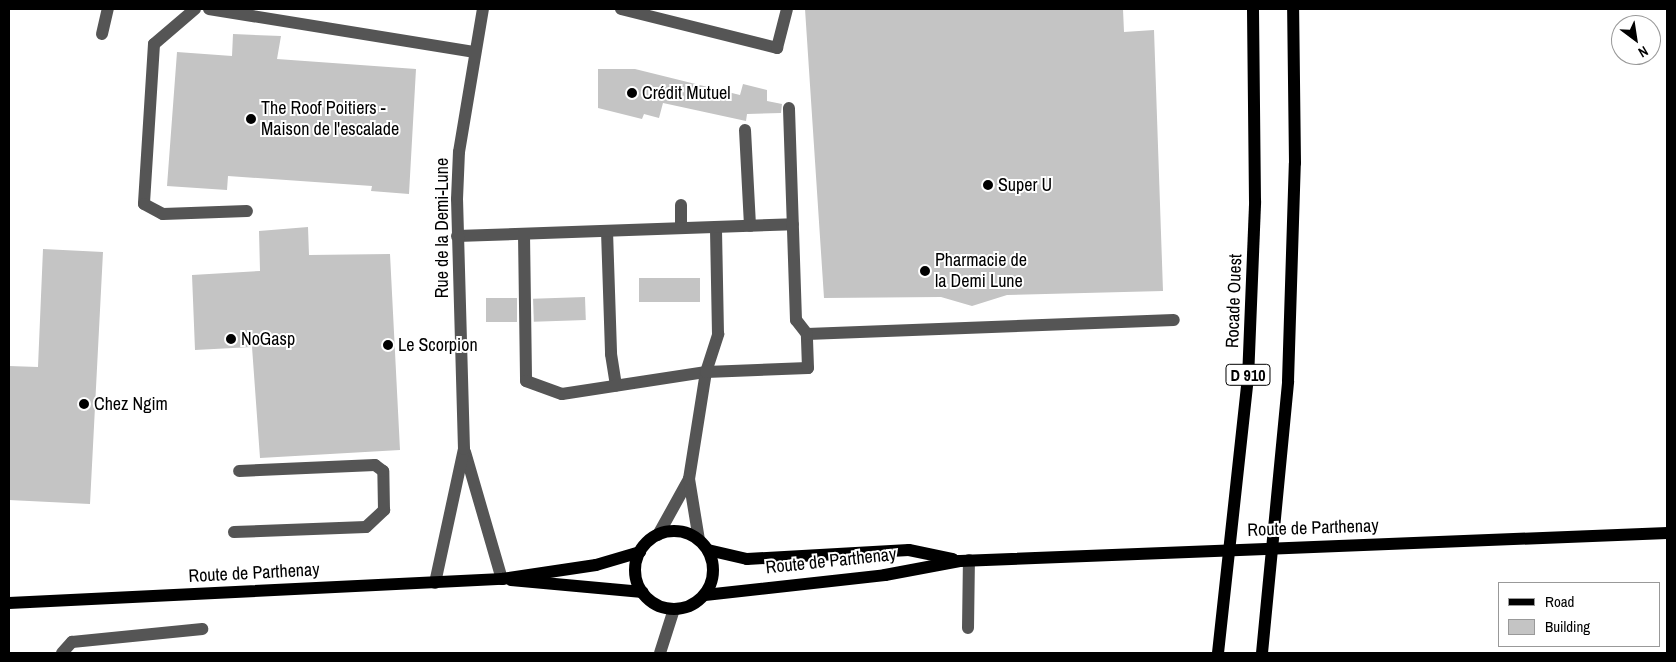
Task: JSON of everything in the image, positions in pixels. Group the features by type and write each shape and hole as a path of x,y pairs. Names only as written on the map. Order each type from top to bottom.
{"main road":[{"name":"Rocade Ouest","path":"1218,653 1233,548 1248,379 1255,201 1253,9"},
{"name":"D 910","path":"1262,653 1275,546 1292,280 1293,9"},
{"path":"676,531 704,545 713,574 704,595 691,606 674,609 653,603 642,592 636,570 640,552 658,535 676,531"},
{"name":"Route de Parthenay","path":"704,595 885,575 965,561 1275,546 1667,533"},
{"name":"Route de Parthenay","path":"704,545 747,559 909,550 965,561"},
{"name":"Route de Parthenay","path":"9,603 502,579 596,565 640,552"},
{"name":"Route de Parthenay","path":"502,579 642,592"}],"street":[{"path":"102,34 108,9"},
{"path":"195,9 154,44 144,204 163,214 247,211"},
{"path":"209,9 474,52"},
{"name":"Rue de la Demi-Lune","path":"435,583 464,449 457,236 459,152 474,52 483,9"},
{"path":"621,9 777,48 787,9"},
{"path":"524,234 526,381 562,394 706,372 808,368 807,334 796,320 789,108"},
{"path":"745,130 750,226"},
{"path":"681,205 681,228"},
{"path":"457,236 793,224"},
{"path":"658,535 689,479 706,372 718,334 716,227"},
{"path":"607,231 616,386"},
{"path":"807,334 1174,320"},
{"name":"Rue de la Demi-Lune","path":"464,449 502,579"},
{"path":"234,532 366,526 384,510 383,471 375,465 239,471"},
{"path":"689,479 704,545"},
{"path":"965,561 968,628"},
{"path":"660,653 674,609"},
{"path":"62,653 72,642 202,629"}],"building":[{"name":"Super U","path":"805,9 1123,9 1124,32 1154,30 1163,291 1007,295 972,306 941,297 824,298"},
{"path":"233,34 281,36 277,59 416,69 409,194 371,191 372,186 228,176 227,190 167,186 177,52 232,56"},
{"path":"598,69 635,69 740,95 743,84 767,90 767,101 782,104 781,113 747,114 746,121 663,103 659,118 644,114 642,119 598,108"},
{"path":"308,227 309,255 390,254 400,450 260,458 252,347 195,350 192,275 260,271 259,231"},
{"path":"43,249 103,252 90,504 9,500 9,366 38,367"},
{"path":"639,278 700,278 700,302 639,302"},
{"path":"585,297 586,320 534,322 533,299"},
{"path":"486,298 517,298 517,322 486,322"}],"place":[{"name":"Crédit Mutuel","path":"632,93"},
{"name":"The Roof Poitiers - Maison de l'escalade","path":"251,119"},
{"name":"Super U","path":"988,185"},
{"name":"Pharmacie de la Demi Lune","path":"925,271"},
{"name":"NoGasp","path":"231,339"},
{"name":"Le Scorpion","path":"388,345"},
{"name":"Chez Ngim","path":"84,404"}]}
